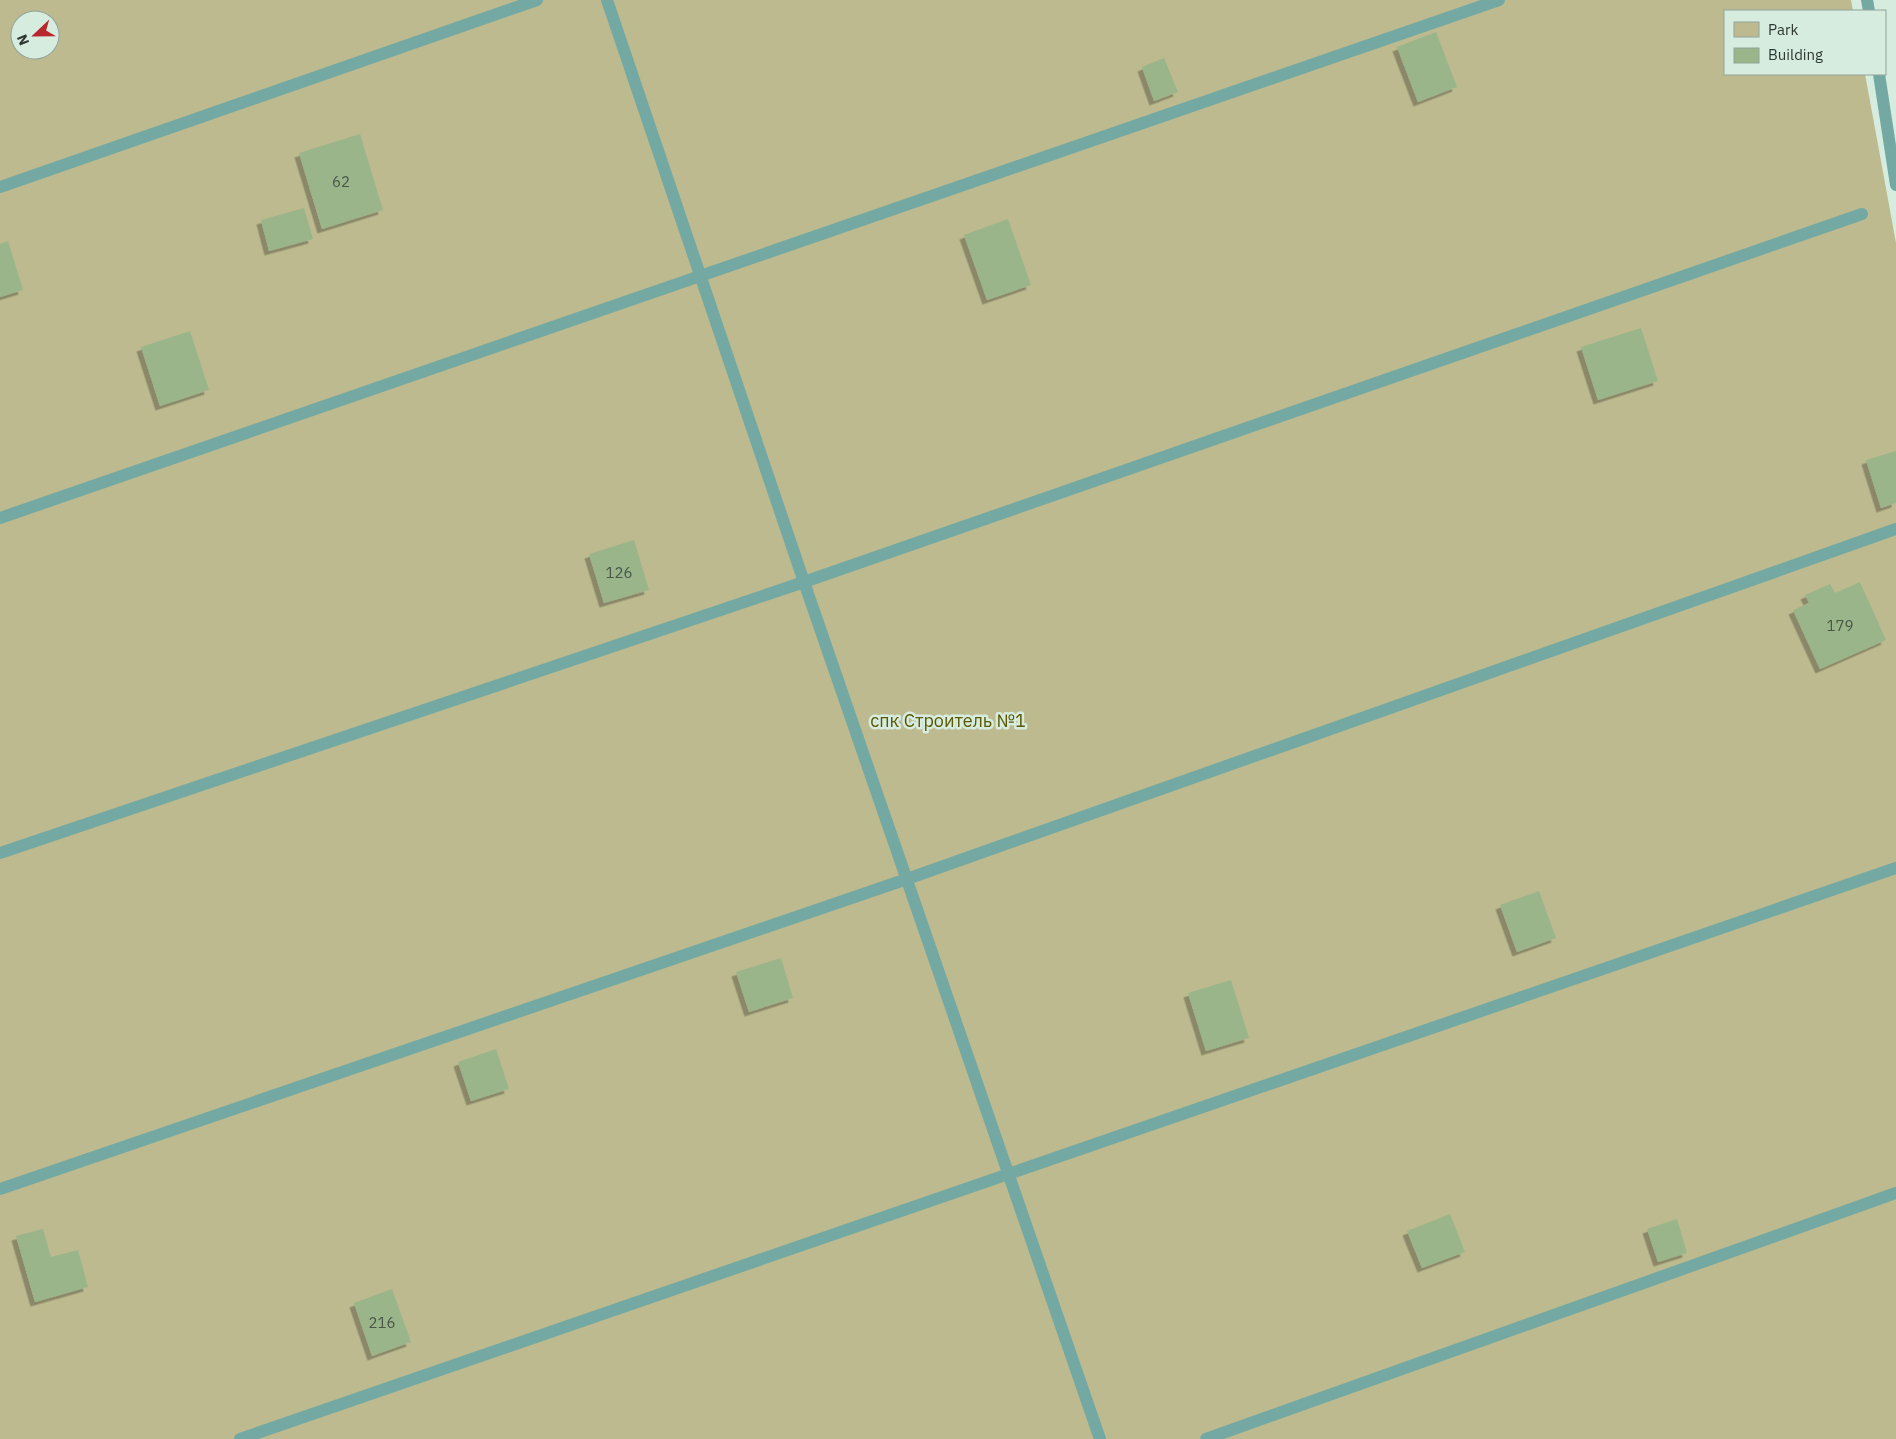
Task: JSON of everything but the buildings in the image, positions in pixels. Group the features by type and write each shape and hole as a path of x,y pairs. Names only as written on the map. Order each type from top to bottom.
{"lane":[{"path":"0,187 537,0"},
{"path":"607,0 804,582 1100,1439"},
{"path":"0,518 1499,0"},
{"path":"1878,75 1896,185"},
{"path":"0,853 804,582 1862,214"},
{"path":"0,1189 907,879 1896,529"},
{"path":"240,1439 1896,868"},
{"path":"1206,1439 1896,1193"}],"green space":[{"name":"спк Строитель №1","path":"0,0 1851,0 1853,10 1724,10 1724,75 1865,75 1896,243 1896,1439 0,1439"}]}
